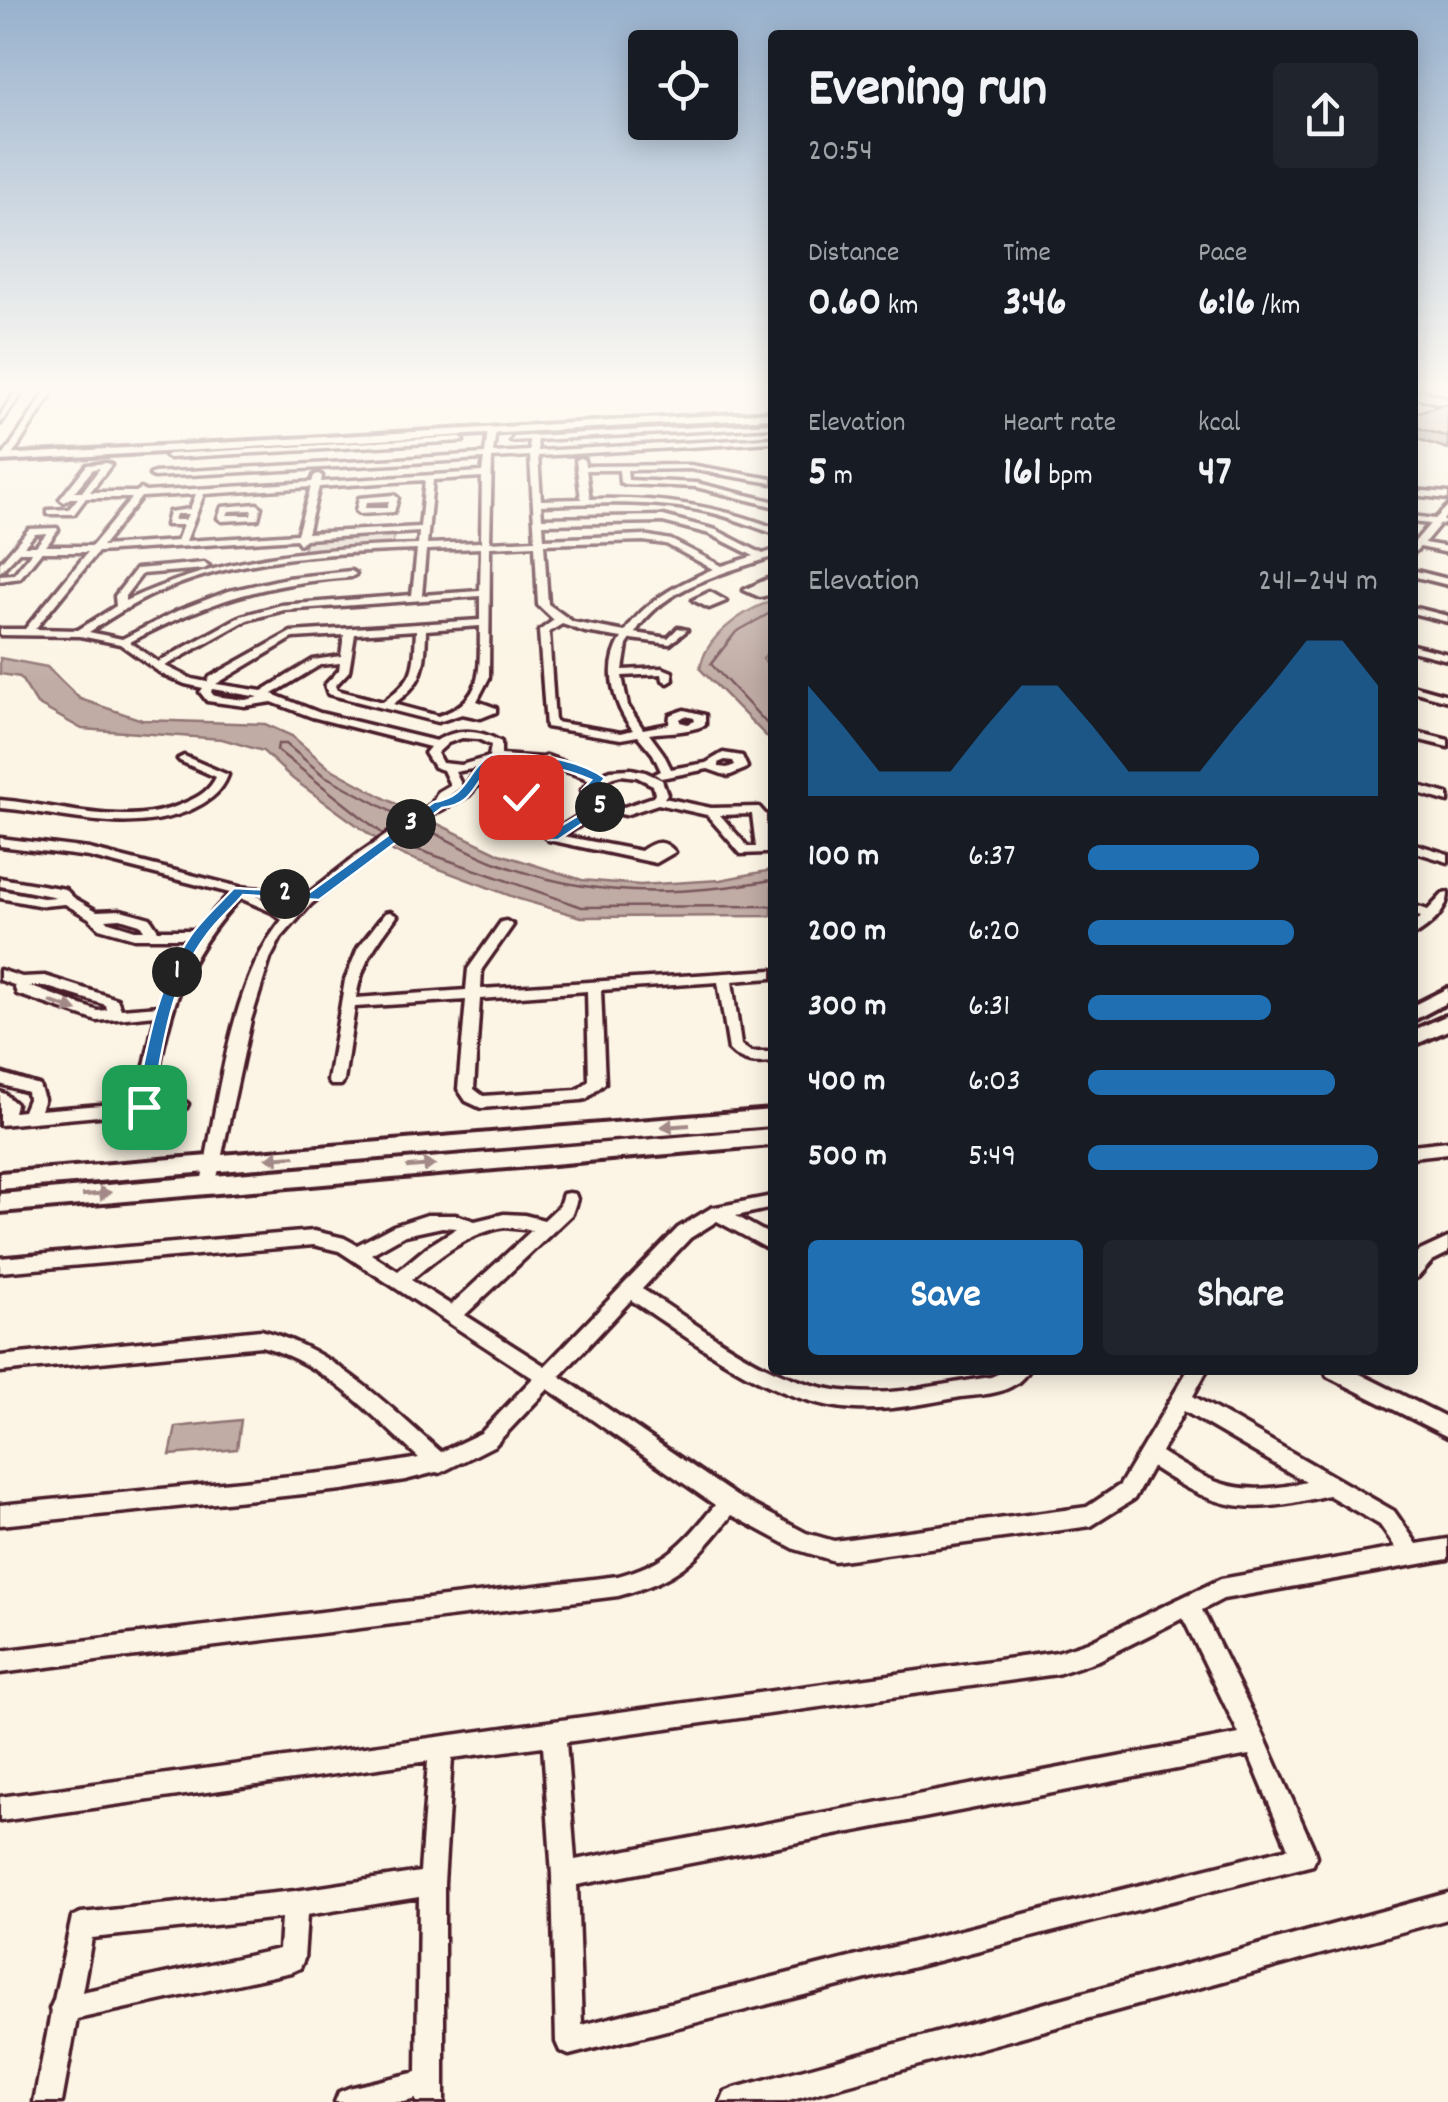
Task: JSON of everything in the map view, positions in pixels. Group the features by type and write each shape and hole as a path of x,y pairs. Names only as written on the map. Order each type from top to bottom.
{"street":[{"path":"74,487 51,513 70,512 91,487"},
{"path":"28,632 145,487"},
{"path":"68,495 265,487"},
{"path":"296,554 315,487"},
{"path":"417,598 428,487"},
{"path":"350,631 344,671 328,690 388,703 429,718 449,716 478,696 484,678 486,487"},
{"path":"537,487 543,605 562,619 591,630 661,638"},
{"path":"584,487 586,501"},
{"path":"700,487 768,502"},
{"path":"696,504 714,488"},
{"path":"180,544 201,491"},
{"path":"1418,493 1448,496"},
{"path":"539,503 642,499 696,504 768,529"},
{"path":"394,503 427,502"},
{"path":"1418,545 1443,523 1448,509"},
{"path":"191,516 170,511 165,524 191,516 223,514"},
{"path":"540,521 663,519 713,532 768,558"},
{"path":"1418,520 1443,523"},
{"path":"0,569 34,530 53,530 17,576 0,578"},
{"path":"18,549 96,549 424,530"},
{"path":"80,633 120,605 160,586 222,567 296,554 656,540 720,568"},
{"path":"1418,547 1448,550"},
{"path":"347,602 356,550"},
{"path":"666,770 661,756 623,705 617,673 628,635 644,613 672,591 720,568 768,558"},
{"path":"120,605 120,596 139,571 222,567"},
{"path":"123,642 196,603 236,590 284,580 352,574"},
{"path":"1418,574 1448,582"},
{"path":"672,591 698,598"},
{"path":"158,666 244,618 284,607 486,593"},
{"path":"1418,612 1448,619"},
{"path":"562,619 544,630 548,724 610,735 642,734 677,726"},
{"path":"207,686 278,639 485,623"},
{"path":"388,703 412,688 418,676 421,627"},
{"path":"0,632 80,633 123,642 175,677 269,697 371,730 394,743 434,749 453,737 474,735 492,740 493,757 470,791 452,803 438,804 314,896 289,919 269,946 258,970 212,1173"},
{"path":"1418,650 1448,657"},
{"path":"269,697 317,662 346,659"},
{"path":"617,673 652,674"},
{"path":"1418,690 1448,698"},
{"path":"1418,736 1448,744"},
{"path":"434,749 438,765 448,768 493,757 553,762 598,778 632,772 653,778 661,788 657,800"},
{"path":"0,804 146,818 199,803 220,784 222,774 184,759"},
{"path":"653,778 666,770 712,766"},
{"path":"438,804 438,798 456,786 448,768"},
{"path":"598,778 588,790 589,797 601,807 625,811 657,800 711,812 758,812 762,850 745,851 711,812"},
{"path":"1418,789 1448,798"},
{"path":"0,794 133,808 146,818"},
{"path":"517,806 553,837 589,848 646,852"},
{"path":"553,837 601,807"},
{"path":"0,842 89,853 240,891 314,896"},
{"path":"1418,848 1448,858"},
{"path":"0,882 60,892 64,900"},
{"path":"240,891 247,898 278,907 289,919"},
{"path":"144,1107 163,1010 184,957 199,934 240,891"},
{"path":"0,894 43,902 64,900 122,930 199,934"},
{"path":"1418,928 1448,898"},
{"path":"1418,911 1432,916"},
{"path":"336,1081 358,962 390,916"},
{"path":"506,926 482,955 471,994 466,1089 470,1097 481,1102 581,1095 597,1083 594,986"},
{"path":"0,974 21,982 22,992 84,1013 163,1010"},
{"path":"348,1003 768,974"},
{"path":"724,978 734,1046 740,1055 768,1058"},
{"path":"1418,1012 1448,994"},
{"path":"1418,1037 1448,1022"},
{"path":"0,1078 34,1088 36,1099 30,1116"},
{"path":"0,1098 8,1104 2,1119 180,1104"},
{"path":"0,1203 212,1173 768,1118"},
{"path":"0,1181 212,1173 768,1137"},
{"path":"1418,1150 1448,1147"},
{"path":"453,1315 566,1209 569,1199"},
{"path":"0,1515 317,1482 440,1464 464,1456 488,1440 684,1233 717,1214 768,1203"},
{"path":"717,1214 768,1242"},
{"path":"400,1279 447,1239 471,1226 529,1221 546,1228"},
{"path":"360,1252 395,1230 416,1224 460,1222 471,1226"},
{"path":"0,1265 314,1238 360,1252 729,1503 802,1542 834,1550 1091,1516 1127,1492 1195,1375"},
{"path":"1418,1265 1426,1256 1447,1247"},
{"path":"631,1290 770,1378 806,1392 867,1400 992,1384 1014,1375"},
{"path":"0,1364 261,1338 281,1341 351,1388 440,1464"},
{"path":"1361,1376 1448,1428"},
{"path":"1180,1399 1388,1518 1411,1553"},
{"path":"1151,1456 1194,1485 1247,1502 1327,1486"},
{"path":"0,1662 618,1586 651,1578 683,1560 729,1503"},
{"path":"0,1808 1058,1663 1241,1584 1411,1553 1448,1550"},
{"path":"554,1733 564,1875 569,2042 1304,1856 1255,1742 1188,1605"},
{"path":"564,1875 1255,1742"},
{"path":"348,2102 430,2092 432,1883 441,1747"},
{"path":"48,2102 62,2009 81,1926 295,1904 432,1883"},
{"path":"62,2009 291,1959 295,1904"},
{"path":"734,2102 1448,1906"}],"shaded area":[{"path":"394,533 392,547 303,551 306,538"}],"water":[{"path":"768,603 768,651 763,659 768,664 768,738 700,669 717,636 749,611"},
{"path":"0,658 47,667 80,699 142,720 265,724 292,736 328,767 388,800 500,854 582,880 640,885 720,880 768,871 768,916 581,917 519,899 394,852 293,779 263,751 222,739 82,729 37,704 20,677 0,674"},
{"path":"241,1420 237,1449 170,1455 176,1427"}],"route":[{"path":"144,1107 158,1028 173,981 199,934 240,891 314,896 438,804 452,803 470,791 484,765 495,758 553,762 598,778 588,790 589,797 601,807 553,837 517,806 522,803 521,797"}]}
